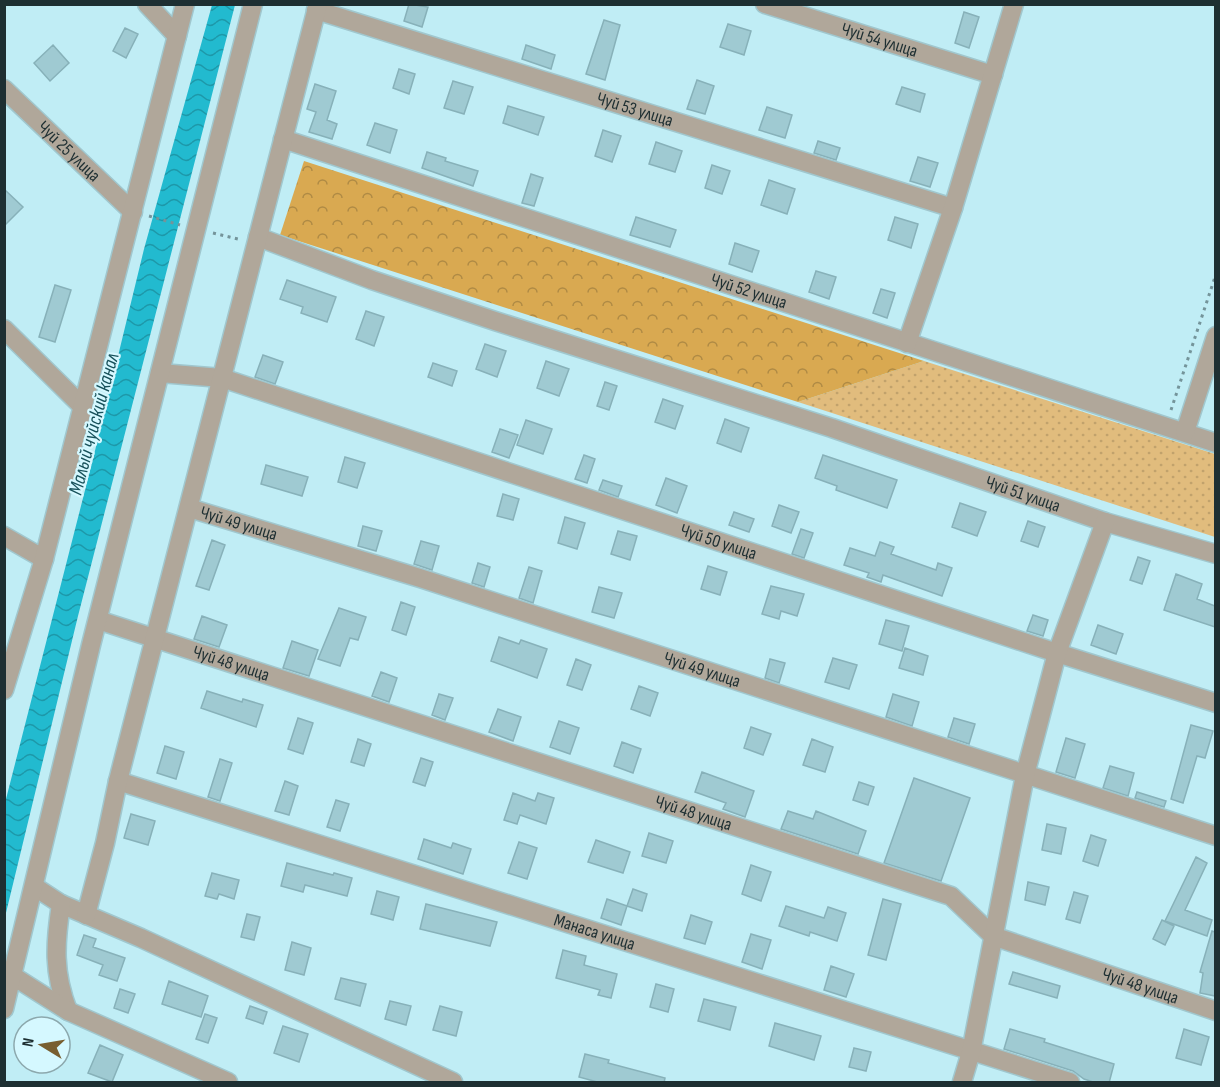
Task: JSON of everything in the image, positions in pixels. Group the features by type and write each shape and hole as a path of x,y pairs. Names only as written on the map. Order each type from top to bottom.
{"street":[{"path":"147,4 177,36"},
{"path":"4,690 44,559 82,407 141,214 185,4"},
{"path":"4,1009 160,373 193,228 252,4"},
{"name":"Чуй 54 улица","path":"765,4 993,75"},
{"path":"907,343 953,208 1014,4"},
{"path":"86,915 118,781 317,8"},
{"name":"Чуй 53 улица","path":"317,8 953,208"},
{"name":"Чуй 25 улица","path":"4,89 141,214"},
{"name":"Чуй 52 улица","path":"284,139 1215,443"},
{"name":"Чуй 51 улица","path":"258,240 484,317 832,428 1104,522 1215,554"},
{"path":"4,329 82,407"},
{"path":"1185,432 1215,336"},
{"name":"Чуй 50 улица","path":"160,373 222,378 1215,703"},
{"name":"Чуй 49 улица","path":"189,508 420,578 1215,836"},
{"path":"962,1083 971,1052 1025,775 1057,653 1104,522"},
{"path":"4,536 44,559"},
{"name":"Чуй 48 улица","path":"98,620 951,896 993,936 1215,1011"},
{"name":"Манаса улица","path":"118,781 1070,1083"},
{"path":"35,887 86,915 141,938 453,1083"},
{"path":"61,903 57,930 57,965 59,987 68,1011"},
{"path":"13,976 68,1011 228,1083"}],"path":[{"path":"141,214 193,228 258,240"},
{"path":"1166,426 1215,274"}],"shaded area":[{"path":"924,361 1215,454 1215,537 798,402"}],"green space":[{"path":"304,161 924,361 798,402 280,235"}],"water":[{"path":"212,5 235,5 78,616 5,917 5,803 144,249"}],"building":[{"path":"409,4 428,7 422,27 404,21"},
{"path":"964,12 979,17 969,48 955,43"},
{"path":"604,20 620,25 605,80 586,74"},
{"path":"728,24 751,31 744,55 720,47"},
{"path":"125,28 138,34 126,58 113,51"},
{"path":"53,45 69,63 50,81 34,63"},
{"path":"526,45 555,55 551,69 522,59"},
{"path":"399,69 415,74 409,94 393,88"},
{"path":"697,80 714,86 705,114 687,109"},
{"path":"453,81 473,87 464,114 444,108"},
{"path":"315,84 336,91 327,120 337,124 332,139 309,132 316,112 307,109"},
{"path":"902,87 925,94 920,112 896,104"},
{"path":"508,106 544,117 538,135 503,123"},
{"path":"767,107 792,115 785,138 759,130"},
{"path":"375,123 397,130 390,153 367,145"},
{"path":"603,130 621,136 612,162 595,156"},
{"path":"818,141 840,148 836,160 814,153"},
{"path":"656,142 682,151 675,172 649,164"},
{"path":"427,152 446,158 445,161 478,171 473,186 422,168"},
{"path":"918,157 938,163 930,187 910,181"},
{"path":"712,165 730,171 722,194 705,188"},
{"path":"531,174 543,178 534,206 522,203"},
{"path":"769,180 795,189 787,214 761,205"},
{"path":"4,189 23,207 4,226"},
{"path":"636,217 676,230 670,247 630,235"},
{"path":"895,217 918,224 911,248 888,240"},
{"path":"735,243 759,251 752,272 729,264"},
{"path":"816,271 836,277 829,299 809,292"},
{"path":"287,280 336,297 327,322 301,313 303,307 280,299"},
{"path":"55,285 71,290 55,342 39,337"},
{"path":"881,289 895,293 887,318 873,313"},
{"path":"366,311 384,317 374,346 356,339"},
{"path":"485,344 506,351 497,377 476,369"},
{"path":"263,355 283,362 275,384 255,377"},
{"path":"546,361 569,369 559,396 537,388"},
{"path":"433,363 457,371 452,386 428,377"},
{"path":"605,382 617,386 609,410 597,406"},
{"path":"663,399 683,406 675,429 655,422"},
{"path":"725,419 749,428 741,452 717,443"},
{"path":"526,420 552,429 543,454 517,445"},
{"path":"500,429 518,435 509,458 492,452"},
{"path":"584,455 595,459 587,483 575,479"},
{"path":"823,455 897,480 887,508 836,490 837,486 815,478"},
{"path":"345,457 365,463 357,488 338,482"},
{"path":"266,465 308,477 302,496 261,484"},
{"path":"666,478 687,486 677,513 656,505"},
{"path":"603,480 622,486 618,497 599,490"},
{"path":"503,494 519,499 513,520 497,516"},
{"path":"960,503 986,512 977,536 952,527"},
{"path":"779,505 799,512 791,533 772,526"},
{"path":"734,512 754,519 749,532 729,525"},
{"path":"565,517 585,523 577,549 558,543"},
{"path":"1028,521 1045,527 1038,547 1021,541"},
{"path":"363,526 382,531 376,551 358,546"},
{"path":"801,529 813,533 804,558 792,554"},
{"path":"618,531 637,536 630,560 611,554"},
{"path":"212,540 225,545 209,590 196,586"},
{"path":"421,541 439,546 432,570 414,564"},
{"path":"880,542 894,547 891,554 936,570 938,563 952,568 942,596 883,575 881,582 867,577 869,573 844,565 850,548 875,556"},
{"path":"1138,557 1150,561 1142,584 1130,580"},
{"path":"478,563 490,567 484,587 472,583"},
{"path":"708,566 727,572 720,595 701,589"},
{"path":"529,567 542,571 533,603 519,598"},
{"path":"1176,574 1202,584 1197,599 1215,606 1215,627 1164,610"},
{"path":"771,586 804,594 797,616 781,611 779,619 762,614"},
{"path":"599,587 622,593 614,618 592,612"},
{"path":"401,602 415,607 406,635 392,630"},
{"path":"339,608 366,617 358,640 350,638 340,666 318,659"},
{"path":"1033,615 1048,620 1043,636 1027,631"},
{"path":"202,616 227,625 219,647 194,639"},
{"path":"886,620 909,626 902,651 879,644"},
{"path":"1098,625 1123,634 1116,654 1091,645"},
{"path":"499,637 519,644 521,640 547,649 537,678 491,661"},
{"path":"292,641 318,650 309,676 283,668"},
{"path":"905,648 928,656 923,675 899,668"},
{"path":"833,658 857,665 849,689 825,682"},
{"path":"576,659 591,665 582,690 567,685"},
{"path":"770,659 785,663 779,683 765,678"},
{"path":"381,672 397,678 389,702 372,696"},
{"path":"639,686 658,693 650,716 631,709"},
{"path":"207,691 242,702 243,699 263,705 256,727 201,708"},
{"path":"439,694 453,698 445,720 432,715"},
{"path":"893,694 919,702 912,726 886,717"},
{"path":"498,709 521,717 513,741 489,732"},
{"path":"298,718 313,723 303,754 288,749"},
{"path":"954,718 975,724 969,744 948,737"},
{"path":"559,721 579,728 570,754 550,747"},
{"path":"1191,725 1213,731 1205,758 1197,756 1183,803 1171,799"},
{"path":"751,727 771,734 763,755 744,748"},
{"path":"1066,738 1085,744 1075,778 1056,772"},
{"path":"358,739 371,744 364,766 351,762"},
{"path":"812,739 833,747 825,772 803,765"},
{"path":"622,742 641,749 633,773 614,766"},
{"path":"165,746 184,752 176,779 157,773"},
{"path":"421,758 433,762 425,786 413,782"},
{"path":"220,759 232,763 220,801 208,797"},
{"path":"1110,766 1134,773 1128,796 1103,788"},
{"path":"702,772 754,791 745,817 723,809 726,803 695,792"},
{"path":"914,778 970,798 941,881 884,863"},
{"path":"285,781 298,786 289,815 275,811"},
{"path":"859,782 874,787 868,805 853,800"},
{"path":"1137,792 1166,801 1164,807 1135,798"},
{"path":"513,793 535,801 538,793 554,798 546,824 520,815 517,824 504,820"},
{"path":"336,800 349,804 340,831 327,827"},
{"path":"788,811 813,819 816,811 866,831 858,854 781,829"},
{"path":"131,814 155,821 148,845 124,838"},
{"path":"1047,824 1066,828 1061,854 1042,850"},
{"path":"649,833 673,841 666,863 642,856"},
{"path":"1091,835 1106,840 1098,866 1083,861"},
{"path":"424,839 451,848 453,843 471,849 463,874 418,859"},
{"path":"596,840 630,852 623,873 588,862"},
{"path":"519,842 537,848 527,879 508,873"},
{"path":"1196,857 1207,863 1185,910 1212,920 1207,936 1165,921"},
{"path":"287,863 352,878 347,896 305,885 303,892 281,886"},
{"path":"751,865 771,872 761,901 742,894"},
{"path":"212,873 239,880 234,899 219,894 217,899 205,896"},
{"path":"1028,882 1049,887 1045,905 1025,900"},
{"path":"633,889 647,894 642,911 627,906"},
{"path":"377,891 399,897 393,920 371,914"},
{"path":"1074,892 1088,896 1080,923 1066,919"},
{"path":"607,899 627,906 621,925 601,918"},
{"path":"883,899 901,904 886,960 868,955"},
{"path":"426,904 497,922 490,946 420,929"},
{"path":"786,906 824,918 828,907 846,913 837,941 810,932 809,936 779,926"},
{"path":"247,914 260,917 254,940 241,937"},
{"path":"691,915 712,922 705,944 684,938"},
{"path":"1162,920 1174,926 1165,945 1153,939"},
{"path":"1212,931 1215,932 1215,996 1200,993 1203,973 1200,972"},
{"path":"751,934 771,940 762,969 742,962"},
{"path":"84,935 96,939 93,947 125,958 117,981 99,975 103,965 77,955"},
{"path":"292,942 311,948 304,975 285,970"},
{"path":"563,950 586,956 584,965 617,974 611,998 598,995 600,990 556,978"},
{"path":"831,966 854,974 846,997 824,990"},
{"path":"1013,972 1060,986 1057,998 1009,984"},
{"path":"341,978 366,984 360,1006 335,999"},
{"path":"169,981 208,996 201,1017 162,1004"},
{"path":"656,984 674,989 668,1012 650,1007"},
{"path":"120,989 135,994 128,1013 114,1008"},
{"path":"704,999 736,1007 730,1030 698,1021"},
{"path":"390,1001 411,1006 406,1025 385,1019"},
{"path":"250,1006 267,1012 263,1024 246,1018"},
{"path":"440,1006 462,1012 456,1036 433,1030"},
{"path":"205,1014 217,1018 208,1043 196,1039"},
{"path":"775,1023 821,1036 814,1060 769,1046"},
{"path":"283,1026 308,1034 299,1062 274,1053"},
{"path":"1010,1029 1114,1064 1109,1083 1096,1083 1084,1079 1073,1071 1004,1049"},
{"path":"1184,1029 1209,1037 1201,1065 1176,1058"},
{"path":"100,1045 123,1055 112,1082 88,1073"},
{"path":"854,1048 871,1052 866,1071 849,1067"},
{"path":"585,1054 609,1060 608,1063 665,1078 664,1083 601,1083 579,1077"}],"water label":[{"name":"Малый чуйский канал","path":"94,424"}]}
